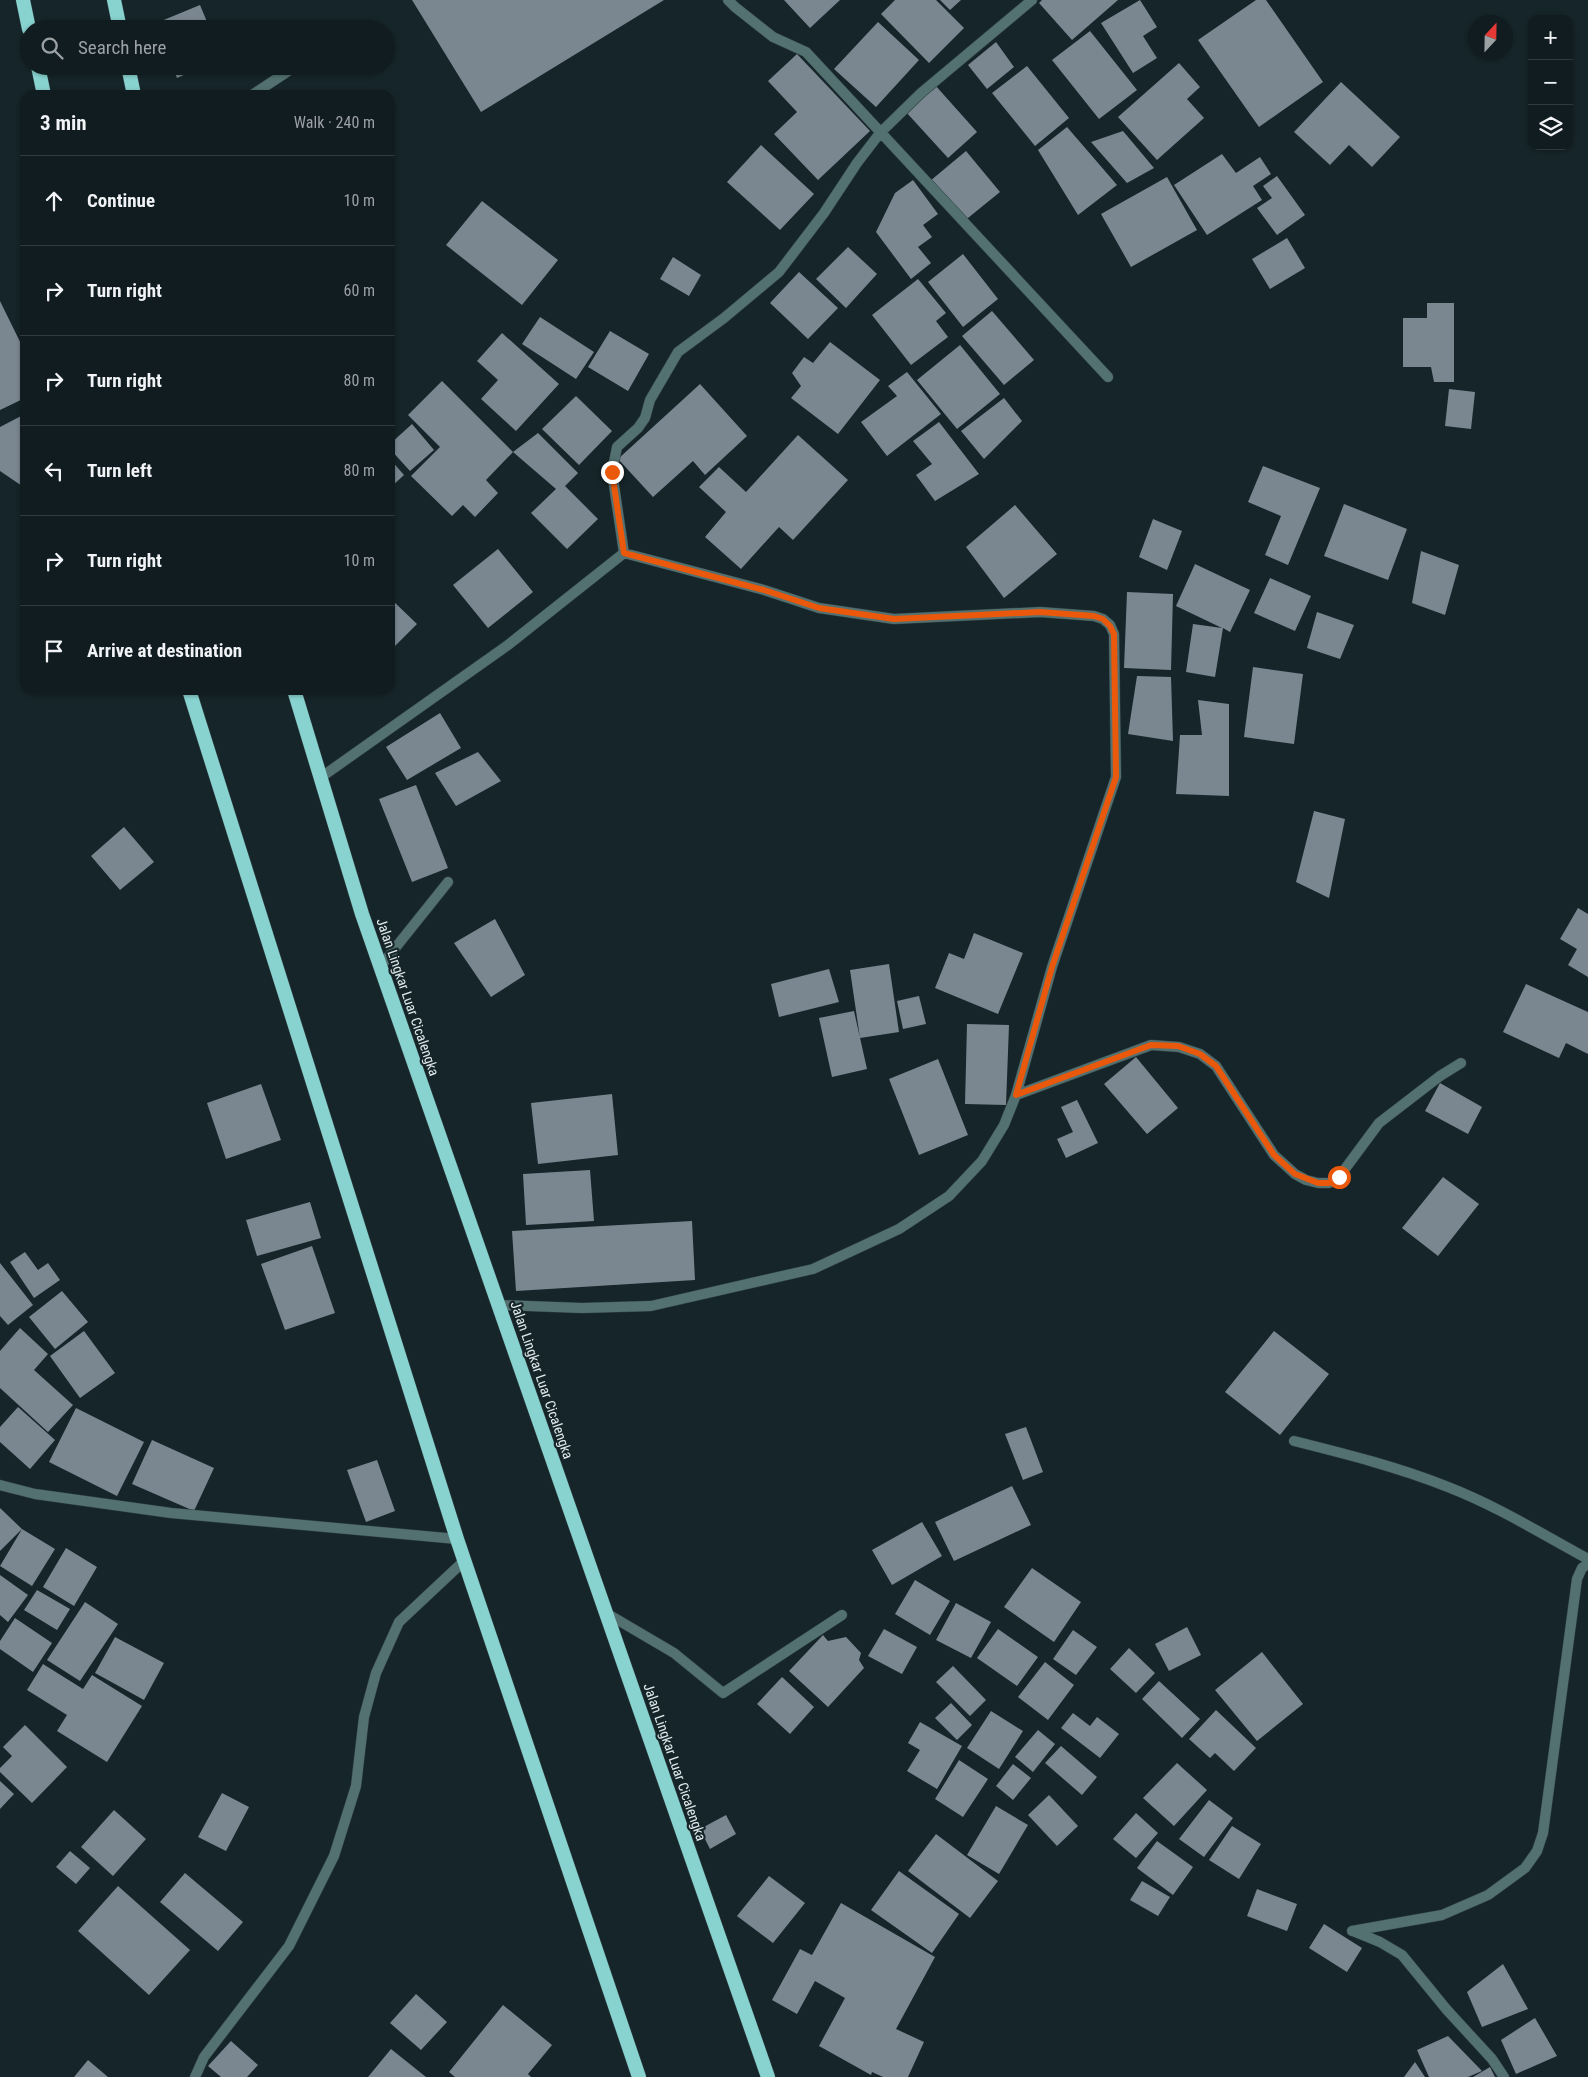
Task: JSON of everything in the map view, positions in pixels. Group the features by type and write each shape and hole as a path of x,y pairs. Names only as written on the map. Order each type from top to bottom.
{"highway":[{"path":"23,0 27,20"},
{"path":"114,0 118,20"},
{"path":"40,75 43,90"},
{"path":"130,75 133,90"},
{"path":"191,695 464,1561 639,2077"},
{"name":"Jalan Lingkar Luar Cicalengka","path":"295,695 380,967 769,2077"}],"street":[{"path":"728,0 773,37 806,52 1108,377"},
{"path":"624,553 612,472 617,446 638,428 646,418 650,400 678,352 779,272 830,205 857,163 880,133 921,93 1032,0"},
{"path":"260,90 282,75"},
{"path":"320,778 508,645 624,553"},
{"path":"498,1305 582,1308 651,1306 812,1269 899,1229 949,1196 982,1162 1004,1125 1016,1095 1052,967 1116,777 1114,634 1110,626 1103,619 1094,616 1040,612 894,619 819,608 764,590 624,553"},
{"path":"380,967 448,882"},
{"path":"1016,1095 1151,1045 1178,1046 1200,1054 1216,1066 1274,1155 1306,1180 1329,1183 1339,1177 1379,1123 1440,1076 1461,1063"},
{"path":"1294,1441 1377,1462 1450,1487 1491,1506 1588,1558"},
{"path":"0,1485 35,1494 171,1513 457,1539"},
{"path":"195,2077 204,2057 289,1946 334,1856 356,1786 364,1717 376,1673 399,1622 464,1561"},
{"path":"1504,2077 1492,2059 1447,2010 1402,1954 1380,1942 1352,1931 1442,1915 1488,1895 1525,1868 1537,1851 1544,1833 1578,1579 1582,1568 1588,1564"},
{"path":"606,1613 674,1654 723,1693 842,1615"}],"building":[{"path":"412,0 664,0 481,112"},
{"path":"784,0 840,0 810,28"},
{"path":"895,0 936,0 964,28 929,63 881,14"},
{"path":"940,0 961,0 950,10"},
{"path":"1042,0 1118,0 1072,40 1039,3"},
{"path":"1140,0 1157,27 1143,36 1157,58 1133,73 1101,23"},
{"path":"1256,0 1266,0 1323,82 1259,127 1198,40"},
{"path":"200,5 206,20 164,20"},
{"path":"878,22 919,60 876,107 834,69"},
{"path":"1090,31 1137,90 1099,119 1052,60"},
{"path":"996,42 1014,67 987,89 968,65"},
{"path":"797,54 870,131 818,180 774,134 797,112 768,81"},
{"path":"1179,63 1200,87 1187,99 1204,118 1157,160 1118,117"},
{"path":"1027,66 1069,118 1035,146 992,93"},
{"path":"1341,82 1400,137 1372,167 1349,145 1330,165 1294,132"},
{"path":"935,85 977,132 948,158 906,112"},
{"path":"1067,127 1117,185 1078,215 1038,150"},
{"path":"1123,131 1154,168 1127,183 1091,142"},
{"path":"761,145 814,194 780,230 727,182"},
{"path":"966,151 1000,192 963,222 930,181"},
{"path":"1222,154 1236,173 1260,157 1271,174 1253,186 1262,200 1207,235 1174,185"},
{"path":"1277,176 1305,215 1277,235 1257,208 1272,198 1263,186"},
{"path":"1167,177 1197,230 1131,267 1101,214"},
{"path":"913,180 938,214 923,225 932,237 918,247 931,263 911,279 876,232 895,193"},
{"path":"482,201 558,260 522,305 446,245"},
{"path":"1287,238 1305,268 1270,289 1252,259"},
{"path":"848,247 877,274 846,308 816,279"},
{"path":"963,254 998,299 963,327 928,282"},
{"path":"673,257 701,275 689,296 660,279"},
{"path":"799,272 838,308 808,339 770,303"},
{"path":"918,279 946,313 936,321 948,337 911,365 872,315"},
{"path":"0,301 20,342 20,400 0,410"},
{"path":"1427,303 1454,303 1454,382 1434,382 1431,367 1403,367 1403,318 1427,318"},
{"path":"992,311 1034,360 1004,385 962,336"},
{"path":"540,317 594,352 576,379 522,344"},
{"path":"610,331 649,354 628,391 588,367"},
{"path":"502,333 559,384 516,431 481,399 498,380 477,361"},
{"path":"830,342 880,380 838,434 791,398 801,386 792,373 804,357 813,363"},
{"path":"960,345 1000,394 957,429 917,380"},
{"path":"907,372 941,414 887,456 861,422 897,396 888,386"},
{"path":"442,381 513,452 486,480 498,493 475,517 463,505 452,516 411,476 440,447 408,415"},
{"path":"700,384 747,436 705,475 693,461 653,497 618,459"},
{"path":"1449,389 1475,392 1471,429 1445,426"},
{"path":"576,396 612,431 579,465 542,429"},
{"path":"1004,398 1022,421 984,459 961,431"},
{"path":"20,417 20,485 0,471 0,427"},
{"path":"939,422 979,474 935,501 916,475 932,464 913,441"},
{"path":"412,424 434,450 410,471 395,454 395,439"},
{"path":"538,433 578,473 565,486 598,519 567,549 531,513 556,489 513,452"},
{"path":"798,435 848,480 793,540 779,527 741,569 705,537 726,512 699,487 719,467 746,492"},
{"path":"395,465 404,475 395,483"},
{"path":"1263,466 1320,488 1288,565 1265,555 1281,516 1248,502"},
{"path":"1344,504 1407,529 1388,580 1324,556"},
{"path":"1015,505 1057,554 1004,598 966,547"},
{"path":"1153,519 1182,531 1167,570 1139,557"},
{"path":"498,549 533,592 488,628 453,585"},
{"path":"1421,551 1459,565 1445,615 1412,603"},
{"path":"1195,564 1250,590 1230,632 1223,628 1215,677 1186,672 1193,624 1222,628 1176,606"},
{"path":"1270,578 1311,596 1295,631 1254,613"},
{"path":"1127,592 1173,594 1171,670 1124,668"},
{"path":"395,603 417,624 395,646"},
{"path":"1317,612 1354,625 1340,659 1307,648"},
{"path":"1253,667 1303,674 1294,744 1244,737"},
{"path":"1137,676 1171,677 1173,741 1128,734"},
{"path":"1198,700 1229,704 1229,796 1176,794 1180,735 1202,735"},
{"path":"440,713 461,748 407,780 386,747"},
{"path":"478,752 501,781 456,806 435,773"},
{"path":"416,785 448,868 412,882 379,799"},
{"path":"1314,811 1345,819 1329,898 1296,882"},
{"path":"124,827 154,862 120,890 91,856"},
{"path":"1578,908 1588,914 1588,977 1568,965 1577,949 1560,939"},
{"path":"495,919 525,975 491,997 454,943"},
{"path":"974,933 1023,953 998,1014 935,988 949,953 964,959"},
{"path":"889,964 899,1032 860,1038 850,970"},
{"path":"829,969 839,1002 779,1017 771,984"},
{"path":"1526,984 1588,1012 1588,1054 1566,1043 1559,1058 1503,1032"},
{"path":"919,996 926,1024 903,1029 897,1001"},
{"path":"854,1011 867,1069 832,1077 819,1018"},
{"path":"967,1024 1009,1025 1006,1105 965,1104"},
{"path":"1136,1057 1178,1108 1147,1134 1104,1084"},
{"path":"938,1059 968,1135 919,1155 889,1079"},
{"path":"1440,1083 1482,1107 1468,1134 1425,1111"},
{"path":"261,1084 281,1140 226,1159 207,1103"},
{"path":"612,1094 618,1155 538,1164 531,1103"},
{"path":"1077,1100 1098,1143 1066,1158 1057,1139 1073,1132 1061,1107"},
{"path":"590,1170 594,1221 526,1225 523,1174"},
{"path":"1443,1177 1479,1204 1438,1256 1402,1228"},
{"path":"310,1202 321,1238 257,1256 246,1220"},
{"path":"692,1221 695,1280 516,1291 512,1231"},
{"path":"312,1246 335,1313 285,1330 261,1264"},
{"path":"25,1252 38,1270 48,1263 60,1280 34,1298 10,1262"},
{"path":"0,1263 33,1305 8,1325 0,1316"},
{"path":"62,1291 88,1322 55,1349 29,1317"},
{"path":"20,1328 48,1354 34,1370 73,1405 48,1432 0,1388 0,1351"},
{"path":"84,1331 115,1373 80,1398 50,1356"},
{"path":"1274,1331 1329,1374 1280,1435 1225,1392"},
{"path":"18,1407 55,1440 30,1469 0,1442 0,1427"},
{"path":"76,1408 144,1442 117,1496 49,1462"},
{"path":"1026,1427 1043,1472 1023,1480 1005,1434"},
{"path":"152,1440 214,1468 194,1511 132,1484"},
{"path":"377,1460 395,1511 366,1522 347,1470"},
{"path":"1012,1486 1031,1525 954,1561 935,1522"},
{"path":"0,1508 22,1529 0,1551"},
{"path":"922,1522 942,1556 892,1585 872,1550"},
{"path":"22,1529 55,1549 32,1586 0,1566"},
{"path":"66,1548 97,1567 74,1606 43,1587"},
{"path":"1032,1568 1081,1602 1054,1642 1004,1607"},
{"path":"0,1575 28,1595 8,1622 0,1615"},
{"path":"915,1580 950,1601 930,1635 895,1614"},
{"path":"37,1590 70,1609 57,1630 24,1610"},
{"path":"85,1602 118,1624 80,1681 47,1660"},
{"path":"956,1603 991,1622 971,1658 936,1640"},
{"path":"15,1618 52,1643 33,1672 0,1649 0,1641"},
{"path":"1187,1627 1201,1655 1169,1671 1155,1644"},
{"path":"884,1629 917,1647 902,1674 868,1656"},
{"path":"998,1629 1038,1657 1017,1686 977,1658"},
{"path":"1073,1630 1097,1647 1076,1675 1053,1659"},
{"path":"823,1635 828,1641 846,1637 861,1653 859,1660 864,1668 828,1707 789,1671"},
{"path":"115,1637 164,1663 144,1700 95,1673"},
{"path":"1129,1648 1155,1673 1136,1693 1110,1669"},
{"path":"1262,1652 1303,1704 1257,1741 1215,1690"},
{"path":"1045,1662 1074,1685 1048,1720 1018,1697"},
{"path":"43,1664 83,1689 92,1675 142,1706 107,1762 57,1731 67,1715 27,1690"},
{"path":"953,1666 986,1700 970,1716 936,1682"},
{"path":"782,1677 814,1707 790,1734 757,1704"},
{"path":"1159,1681 1200,1719 1182,1738 1142,1699"},
{"path":"951,1703 972,1725 957,1740 935,1718"},
{"path":"1216,1710 1256,1748 1234,1771 1215,1753 1210,1758 1189,1739"},
{"path":"991,1711 1023,1731 999,1769 967,1748"},
{"path":"1073,1713 1090,1726 1097,1717 1119,1734 1100,1758 1061,1728"},
{"path":"920,1722 962,1746 937,1789 907,1771 920,1750 908,1743"},
{"path":"25,1725 67,1767 32,1803 0,1772 0,1768 12,1756 3,1747"},
{"path":"1038,1730 1055,1744 1033,1772 1015,1757"},
{"path":"1061,1746 1097,1777 1082,1795 1045,1763"},
{"path":"959,1760 988,1779 963,1817 935,1799"},
{"path":"1177,1763 1207,1790 1174,1826 1143,1798"},
{"path":"1013,1764 1031,1778 1013,1800 996,1786"},
{"path":"0,1781 14,1794 0,1809"},
{"path":"222,1793 249,1807 226,1851 198,1837"},
{"path":"1049,1795 1078,1826 1057,1846 1028,1815"},
{"path":"1209,1800 1233,1818 1204,1857 1179,1839"},
{"path":"996,1806 1028,1825 999,1874 967,1855"},
{"path":"114,1810 146,1839 113,1876 81,1847"},
{"path":"1136,1813 1158,1833 1136,1858 1113,1839"},
{"path":"726,1815 736,1834 710,1849 700,1829"},
{"path":"1232,1826 1261,1844 1239,1879 1209,1860"},
{"path":"936,1834 998,1881 970,1918 908,1871"},
{"path":"1157,1841 1193,1867 1173,1895 1137,1868"},
{"path":"70,1851 90,1868 76,1884 56,1867"},
{"path":"899,1871 959,1914 932,1953 871,1910"},
{"path":"185,1873 243,1922 218,1951 160,1902"},
{"path":"769,1876 805,1903 773,1943 737,1916"},
{"path":"1142,1881 1170,1897 1158,1916 1130,1900"},
{"path":"118,1886 190,1950 149,1995 78,1931"},
{"path":"1257,1889 1297,1904 1287,1931 1247,1916"},
{"path":"841,1903 935,1957 896,2029 924,2042 908,2077 883,2077 872,2072 871,2075 819,2046 845,1998 815,1981 797,2014 772,2000 800,1949 812,1955"},
{"path":"1324,1924 1362,1948 1347,1972 1309,1948"},
{"path":"1503,1964 1528,2009 1482,2027 1467,1992"},
{"path":"416,1994 447,2022 421,2050 390,2023"},
{"path":"503,2005 552,2045 528,2074 531,2077 455,2077 449,2072"},
{"path":"1535,2018 1557,2056 1516,2074 1501,2040"},
{"path":"1448,2036 1482,2071 1468,2077 1429,2077 1417,2050"},
{"path":"231,2041 258,2065 247,2077 221,2077 208,2066"},
{"path":"391,2049 426,2077 368,2077"},
{"path":"88,2060 108,2077 74,2077"},
{"path":"1415,2062 1425,2077 1404,2077"},
{"path":"1490,2067 1495,2077 1473,2077"}],"route":[{"path":"612,472 624,553 764,590 819,608 894,619 1040,612 1094,616 1103,619 1110,626 1114,634 1116,777 1052,967 1016,1095 1151,1045 1178,1046 1200,1054 1216,1066 1274,1155 1295,1174 1306,1180 1318,1183 1329,1183 1339,1177"}]}
